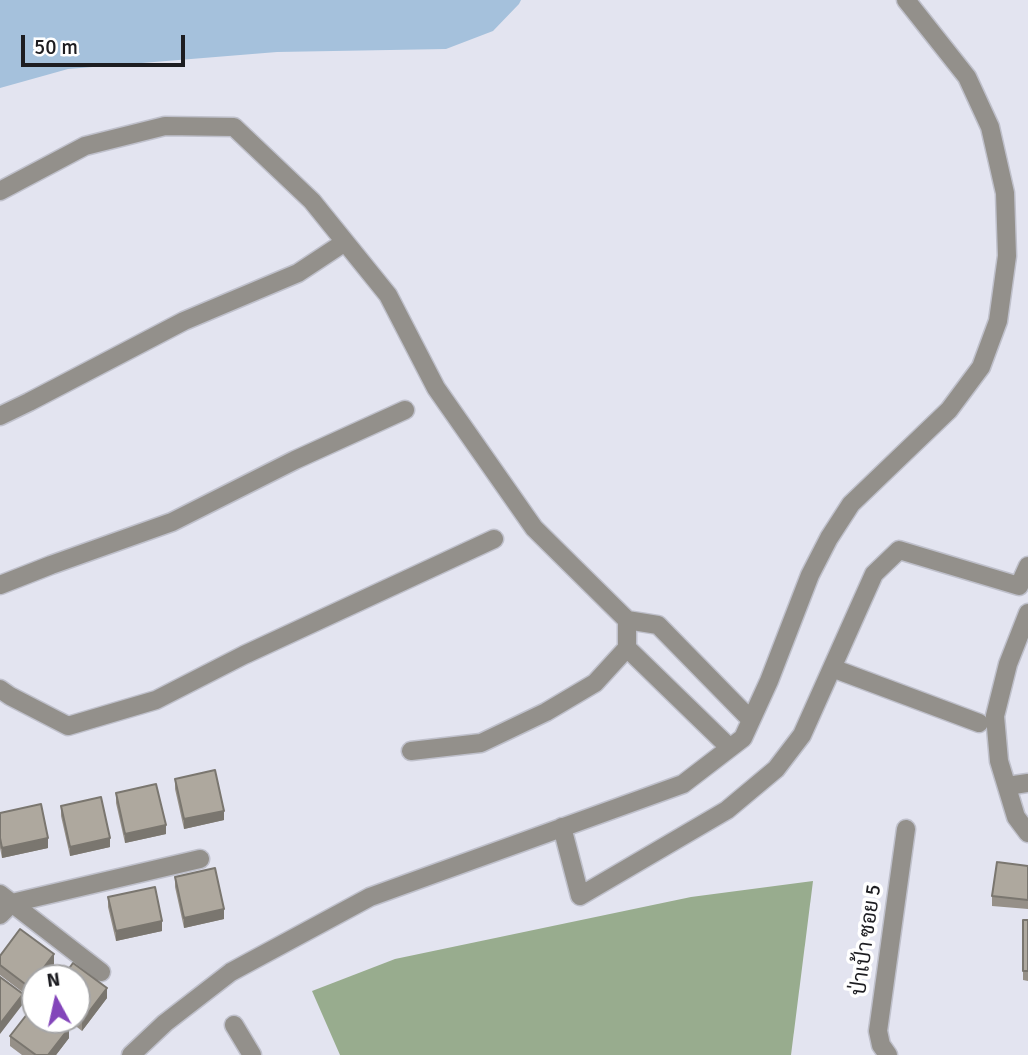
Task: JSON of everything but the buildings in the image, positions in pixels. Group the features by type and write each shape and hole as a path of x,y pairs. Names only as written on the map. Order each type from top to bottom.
{"street":[{"path":"131,1055 165,1023 232,972 370,897 683,783 743,738 769,681 810,575 829,538 851,504 950,410 981,367 998,321 1007,256 1004,193 990,127 967,77 906,0"},
{"path":"0,191 85,145 165,126 234,127 312,201 388,295 436,388 534,528 627,620 658,625 751,720"},
{"path":"0,416 184,321 298,273 345,242"},
{"path":"0,585 172,522 295,460 405,411"},
{"path":"0,689 68,726 156,700 244,654 495,539"},
{"path":"562,827 580,896 727,810 776,769 802,736 874,574 899,550 1019,586 1028,566"},
{"path":"1028,613 1008,664 995,716 999,761 1016,817 1028,833"},
{"path":"411,751 481,743 546,712 595,683 627,648 627,620"},
{"path":"627,648 730,748"},
{"path":"832,668 979,723"},
{"path":"1007,786 1028,783"},
{"name":"ป่าเป้า ซอย 5","path":"888,1055 881,1045 878,1031 906,829"},
{"path":"4,904 200,859"},
{"path":"4,904 101,972"},
{"path":"234,1025 252,1055"}],"green space":[{"path":"813,881 791,1055 340,1055 312,991 395,959 691,897"}],"water":[{"path":"0,0 521,0 493,31 446,49 277,52 68,69 0,88"}]}
